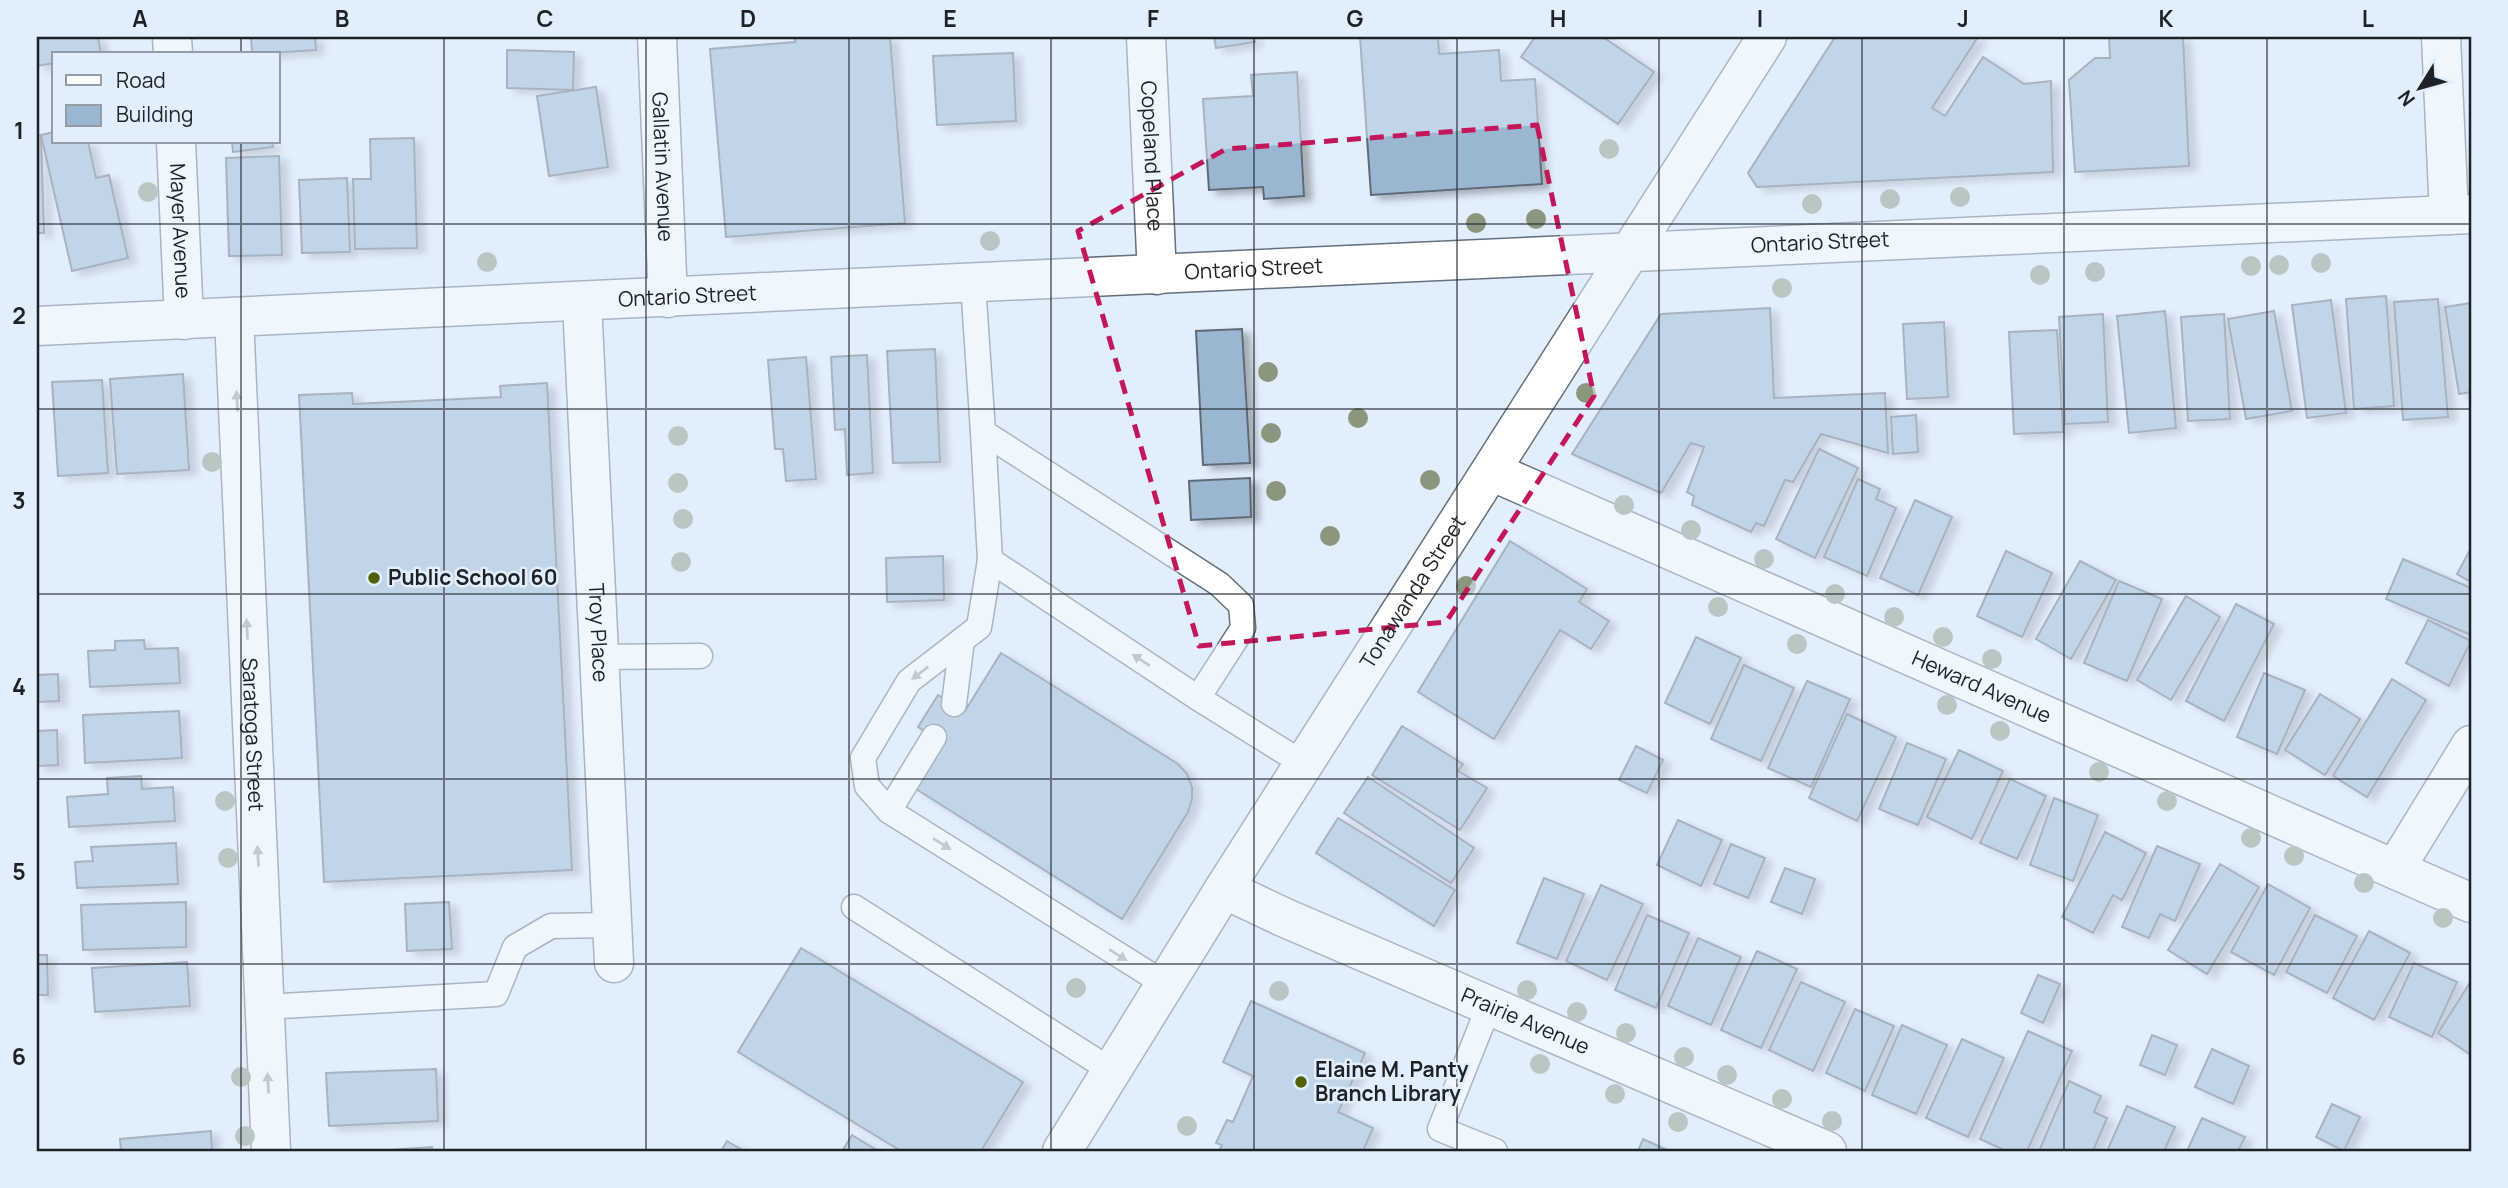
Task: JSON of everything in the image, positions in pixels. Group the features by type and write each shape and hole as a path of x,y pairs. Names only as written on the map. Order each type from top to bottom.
{"street":[{"name":"Gallatin Avenue","path":"657,37 668,298"},
{"name":"Copeland Place","path":"1146,37 1157,275"},
{"name":"Tonawanda Street","path":"1062,1151 1224,889 1767,37"},
{"path":"2441,37 2460,215"},
{"name":"Mayer Avenue","path":"176,144 184,320"},
{"name":"Ontario Street","path":"37,326 973,284 2030,232 2460,215"},
{"name":"Troy Place","path":"582,302 614,963"},
{"name":"Saratoga Street","path":"234,317 271,1151"},
{"name":"Heward Avenue","path":"1491,471 2471,903"},
{"path":"2395,869 2471,745"},
{"name":"Prairie Avenue","path":"1224,889 1827,1151"}],"lane":[{"path":"973,284 990,560 979,627 909,681 863,758 867,786 889,811 1166,984"},
{"path":"983,432 1219,584 1241,605 1243,628 1198,698"},
{"path":"990,560 1198,698 1304,764"},
{"path":"954,704 962,640"},
{"path":"599,657 700,656"},
{"path":"889,811 934,737"},
{"path":"854,907 1112,1070"},
{"path":"264,1007 496,994 514,947 551,926 612,925"},
{"path":"1489,1006 1440,1129 1495,1151"}],"highlighted area":[{"path":"1537,125 1594,396 1446,622 1199,646 1078,231 1226,149"}],"building":[{"path":"37,37 98,37 101,52 52,52 52,63 37,66"},
{"path":"251,37 315,37 316,50 252,52"},
{"path":"795,37 890,37 905,223 726,237 710,49 795,42"},
{"path":"1214,37 1254,37 1255,42 1216,48"},
{"path":"1360,37 1438,37 1439,54 1499,50 1501,81 1535,79 1542,184 1371,195"},
{"path":"1535,37 1603,37 1654,72 1618,124 1521,57"},
{"path":"1835,37 1978,37 1932,108 1945,116 1983,57 2024,84 2051,81 2053,172 1757,187 1748,173"},
{"path":"2109,37 2183,37 2189,166 2075,172 2069,80 2095,58 2110,58"},
{"path":"507,50 574,52 573,90 507,88"},
{"path":"1013,53 1016,121 937,125 933,56"},
{"path":"1297,72 1304,196 1264,199 1263,187 1209,190 1203,99 1253,96 1251,75"},
{"path":"596,87 608,167 549,176 537,96"},
{"path":"52,132 52,144 88,144 96,178 109,175 128,258 72,271 41,135"},
{"path":"37,136 41,136 44,233 37,233"},
{"path":"414,138 417,248 355,249 353,179 371,179 370,139"},
{"path":"232,144 272,144 273,147 233,152"},
{"path":"279,156 282,255 229,256 226,158"},
{"path":"347,178 350,252 302,253 299,180"},
{"path":"2386,296 2394,406 2354,409 2346,299"},
{"path":"2438,299 2448,417 2403,420 2394,302"},
{"path":"2331,300 2346,413 2307,418 2292,305"},
{"path":"2471,303 2471,392 2459,394 2445,307"},
{"path":"1770,308 1774,398 1885,393 1888,453 1821,434 1793,482 1785,480 1764,526 1756,523 1751,532 1692,505 1694,496 1687,492 1704,447 1691,443 1661,493 1572,454 1661,314"},
{"path":"2165,311 2176,428 2129,433 2117,316"},
{"path":"2274,311 2292,411 2246,419 2228,319"},
{"path":"2103,314 2108,422 2065,424 2059,317"},
{"path":"2224,314 2230,419 2188,421 2181,317"},
{"path":"1944,322 1948,397 1907,399 1903,324"},
{"path":"1242,329 1250,463 1203,465 1196,331"},
{"path":"2057,330 2063,432 2014,434 2009,332"},
{"path":"935,349 940,462 893,463 887,351"},
{"path":"867,355 873,473 847,475 845,429 835,430 831,357"},
{"path":"806,357 816,479 786,481 783,449 775,449 768,360"},
{"path":"183,374 189,470 117,474 110,379"},
{"path":"102,380 108,473 58,476 52,382"},
{"path":"547,383 572,870 324,882 299,395 352,393 353,404 501,397 500,386"},
{"path":"1916,415 1918,452 1893,454 1891,417"},
{"path":"1819,449 1858,468 1815,558 1776,539"},
{"path":"1250,478 1251,517 1191,520 1189,481"},
{"path":"1858,479 1880,489 1876,499 1896,508 1867,576 1824,557"},
{"path":"1915,500 1952,517 1918,595 1880,578"},
{"path":"1510,541 1587,589 1579,602 1609,621 1591,649 1560,630 1494,739 1418,692"},
{"path":"2471,548 2471,582 2457,574"},
{"path":"2006,551 2052,573 2022,637 1977,616"},
{"path":"943,556 944,600 887,602 886,558"},
{"path":"2403,559 2471,588 2471,635 2386,599"},
{"path":"2080,561 2116,580 2071,659 2036,639"},
{"path":"2119,581 2162,599 2127,681 2084,663"},
{"path":"2186,596 2220,617 2171,700 2137,680"},
{"path":"2236,604 2274,624 2224,721 2186,701"},
{"path":"2428,620 2471,641 2449,686 2406,663"},
{"path":"1696,637 1741,658 1710,724 1665,703"},
{"path":"144,640 145,649 178,648 180,683 90,687 88,651 115,650 115,641"},
{"path":"1001,653 1178,764 1187,774 1192,787 1188,812 1122,919 916,789 944,744 918,727 938,695 965,711"},
{"path":"1744,665 1794,688 1761,761 1711,739"},
{"path":"2264,673 2305,690 2277,754 2237,737"},
{"path":"58,674 59,701 37,702 37,675"},
{"path":"2392,679 2426,700 2367,797 2333,776"},
{"path":"1807,681 1850,699 1811,787 1768,768"},
{"path":"2320,694 2360,719 2325,775 2285,750"},
{"path":"179,711 182,758 85,763 83,715"},
{"path":"1847,714 1896,737 1857,821 1809,798"},
{"path":"1402,726 1463,764 1458,771 1487,788 1460,830 1372,775"},
{"path":"57,730 58,765 37,766 37,731"},
{"path":"1907,743 1946,759 1918,825 1879,809"},
{"path":"1636,746 1663,760 1647,793 1619,780"},
{"path":"1959,750 2003,771 1972,839 1927,817"},
{"path":"141,776 142,789 173,787 175,821 69,827 67,797 108,794 107,778"},
{"path":"1368,777 1474,848 1451,883 1344,813"},
{"path":"2010,779 2046,796 2017,859 1980,843"},
{"path":"2054,798 2098,815 2073,881 2030,865"},
{"path":"1338,818 1455,890 1434,926 1316,853"},
{"path":"1678,820 1722,840 1701,886 1657,865"},
{"path":"2105,832 2146,853 2122,900 2113,895 2093,933 2062,917"},
{"path":"176,843 178,884 77,888 75,862 93,861 91,847"},
{"path":"1731,844 1765,858 1748,898 1714,884"},
{"path":"2157,846 2200,864 2175,921 2160,914 2149,938 2122,927"},
{"path":"2220,864 2259,887 2207,974 2168,950"},
{"path":"1785,868 1815,879 1802,914 1771,902"},
{"path":"1544,878 1584,894 1557,959 1517,943"},
{"path":"2268,884 2310,908 2274,975 2231,952"},
{"path":"1601,885 1643,904 1607,980 1566,961"},
{"path":"186,902 186,947 83,950 81,905"},
{"path":"449,902 452,949 407,951 405,904"},
{"path":"1647,915 1689,933 1656,1008 1615,990"},
{"path":"2315,915 2357,936 2327,993 2286,972"},
{"path":"2369,931 2410,953 2374,1020 2333,998"},
{"path":"1698,938 1741,957 1711,1025 1668,1006"},
{"path":"801,948 1023,1082 981,1151 901,1151 738,1052"},
{"path":"1757,951 1797,969 1761,1048 1721,1030"},
{"path":"37,955 47,955 48,995 37,995"},
{"path":"187,962 190,1006 95,1012 92,968"},
{"path":"2414,963 2457,982 2432,1037 2389,1017"},
{"path":"2038,975 2060,984 2043,1023 2021,1013"},
{"path":"2471,981 2471,1055 2438,1033"},
{"path":"1801,982 1845,1002 1813,1071 1769,1050"},
{"name":"Elaine M. Panty Branch Library","path":"1251,1001 1365,1053 1338,1112 1373,1128 1363,1151 1219,1151 1222,1145 1216,1143 1227,1120 1233,1122 1253,1076 1223,1062"},
{"path":"1855,1009 1894,1026 1865,1091 1826,1073"},
{"path":"1902,1025 1947,1045 1916,1114 1872,1095"},
{"path":"2028,1031 2072,1051 2027,1151 2006,1151 1980,1139"},
{"path":"2152,1035 2177,1045 2165,1075 2140,1065"},
{"path":"1962,1039 2004,1058 1968,1137 1926,1118"},
{"path":"2212,1049 2249,1066 2233,1104 2195,1087"},
{"path":"436,1069 438,1121 329,1126 326,1073"},
{"path":"2069,1081 2101,1096 2094,1112 2107,1118 2093,1151 2039,1151"},
{"path":"2332,1104 2360,1117 2344,1151 2316,1137"},
{"path":"2127,1106 2175,1127 2164,1151 2107,1151"},
{"path":"2202,1118 2245,1137 2238,1151 2187,1151"},
{"path":"211,1131 212,1151 121,1151 120,1139"},
{"path":"852,1135 878,1151 842,1151"},
{"path":"1643,1139 1669,1151 1638,1151"},
{"path":"727,1141 744,1151 721,1151"},
{"path":"432,1147 432,1151 374,1151"}],"place":[{"name":"Public School 60","path":"374,578"},
{"name":"Elaine M. Panty Branch Library","path":"1301,1082"}]}
